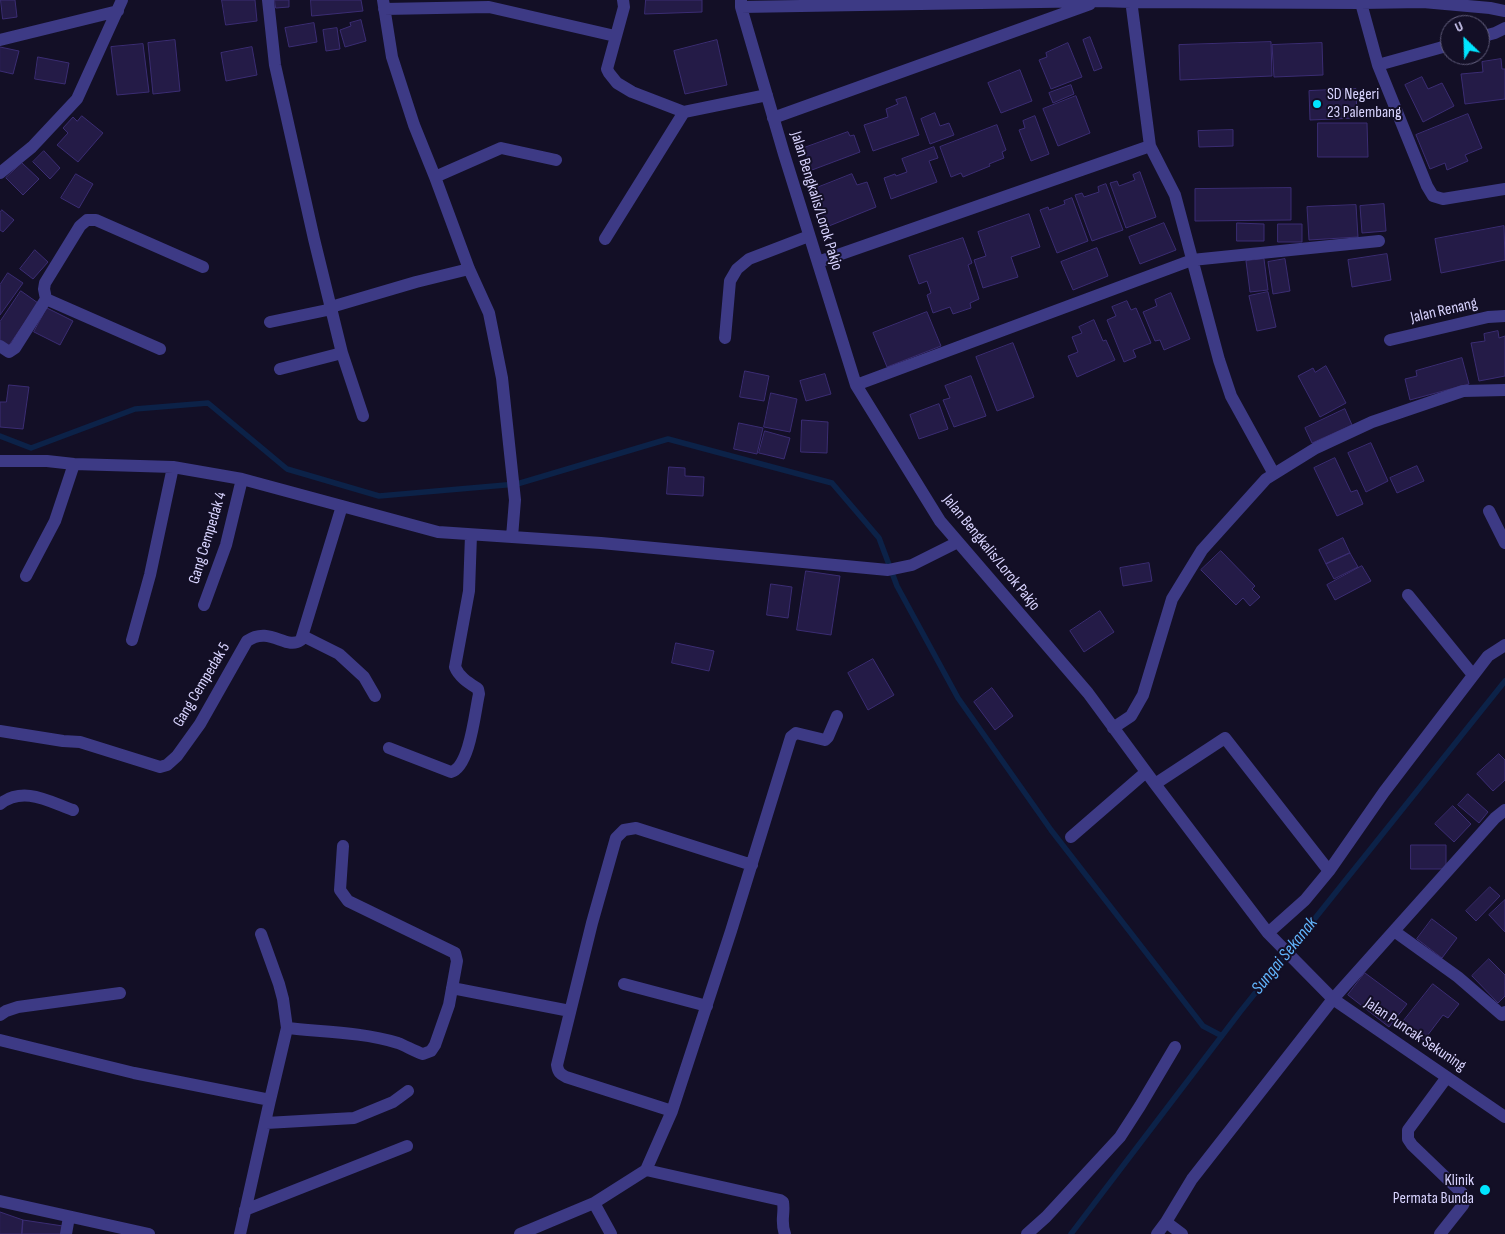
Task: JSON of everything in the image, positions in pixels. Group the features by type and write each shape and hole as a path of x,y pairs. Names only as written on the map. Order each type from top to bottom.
{"street":[{"path":"268,0 275,65 314,239 342,353 363,416"},
{"path":"623,0 624,7 607,69 617,83 632,92 684,112 767,95"},
{"path":"773,118 1100,0"},
{"path":"741,4 1100,0 1423,2 1505,11"},
{"path":"1131,1 1150,146 1174,195 1230,396 1274,474"},
{"path":"1361,3 1378,65 1433,196 1443,199 1505,190"},
{"path":"512,537 515,500 502,378 489,313 469,269 414,125 392,57 384,4 489,7 616,36"},
{"name":"Jalan Bengkalis/Lorok Pakjo","path":"741,4 773,118 856,385 940,522 1088,693 1154,784 1270,936 1310,976"},
{"path":"0,40 120,6"},
{"path":"0,173 32,147 78,99 120,6"},
{"path":"1490,34 1505,28"},
{"path":"1378,65 1440,47"},
{"path":"605,239 684,112"},
{"path":"818,262 1150,146"},
{"path":"435,177 501,148 556,160"},
{"path":"0,346 8,352 15,348 46,299 45,284 80,226 87,220 96,220 203,267"},
{"path":"725,338 730,281 737,270 750,259 810,236"},
{"path":"856,385 1192,260 1379,241"},
{"path":"270,322 332,308 416,282 469,269"},
{"path":"46,299 160,348"},
{"name":"Jalan Renang","path":"1390,340 1488,317 1505,316"},
{"path":"280,369 342,353"},
{"path":"1113,728 1131,716 1142,695 1172,599 1202,550 1266,478 1316,448 1372,422 1463,391 1505,390"},
{"path":"0,461 47,461 74,464 173,467 242,480 438,532 601,543 888,570 912,565 958,542"},
{"path":"26,576 55,521 74,464"},
{"path":"132,640 150,575 173,467"},
{"name":"Gang Cempedak 4","path":"204,605 226,545 242,480"},
{"path":"342,506 316,587 303,636 339,654 364,677 375,696"},
{"path":"1489,512 1505,542"},
{"path":"389,748 451,772 458,768 467,753 479,694 478,689 462,678 455,668 469,592 471,534"},
{"path":"1408,594 1473,675"},
{"name":"Gang Cempedak 5","path":"0,731 80,742 160,767 167,765 177,756 200,724 247,641 255,636 264,634 292,643 298,642 303,636"},
{"path":"1270,936 1305,900 1329,871 1384,792 1488,656 1505,645"},
{"path":"520,1234 594,1203 646,1170 672,1111 707,1006 790,738 796,733 825,740 837,716"},
{"path":"1154,784 1225,738 1329,871"},
{"path":"1071,837 1146,772"},
{"path":"0,804 6,799 19,795 32,795 73,810"},
{"path":"1157,1234 1192,1179 1333,999 1495,818 1505,810"},
{"path":"672,1111 566,1077 560,1074 557,1065 592,923 616,838 624,830 636,828 752,864"},
{"path":"287,1028 352,1034 382,1039 399,1043 422,1054 432,1051 449,1005 457,961 455,953 348,901 340,890 343,846"},
{"path":"1394,931 1458,977 1504,1015"},
{"path":"240,1234 287,1028 279,984 260,934"},
{"name":"Jalan Puncak Sekuning","path":"1310,976 1333,999 1505,1117"},
{"path":"624,984 707,1006"},
{"path":"452,988 570,1011"},
{"path":"0,1015 18,1007 120,994"},
{"path":"0,1040 134,1073 270,1100"},
{"path":"1027,1234 1046,1217 1120,1137 1174,1047"},
{"path":"1440,1234 1465,1200 1463,1194 1412,1146 1408,1139 1408,1130 1447,1077"},
{"path":"266,1123 354,1118 393,1102 408,1091"},
{"path":"246,1210 407,1146"},
{"path":"646,1170 780,1200 783,1202 784,1207 782,1224 785,1234"},
{"path":"0,1202 69,1217 114,1230 149,1234"},
{"path":"594,1203 611,1234"},
{"path":"66,1234 69,1217"},
{"path":"1166,1222 1182,1234"}],"building":[{"path":"1,0 15,0 17,17 3,19"},
{"path":"222,0 255,0 257,21 226,25"},
{"path":"275,0 289,0 289,7 276,8"},
{"path":"311,0 361,0 363,11 312,16"},
{"path":"646,0 702,0 702,12 645,14"},
{"path":"361,20 366,41 345,47 340,30 351,26 350,23"},
{"path":"314,23 317,42 289,47 285,28"},
{"path":"337,28 340,49 326,51 323,30"},
{"path":"1090,37 1102,68 1094,71 1083,40"},
{"path":"175,40 180,91 153,94 148,43"},
{"path":"717,40 727,85 685,94 674,51"},
{"path":"1271,42 1272,76 1180,80 1179,45"},
{"path":"1068,43 1082,77 1051,89 1039,60 1047,57 1046,53"},
{"path":"1322,43 1323,75 1274,77 1272,45"},
{"path":"143,44 149,92 117,95 111,47"},
{"path":"0,47 19,51 13,74 0,71"},
{"path":"252,47 257,75 226,81 221,53"},
{"path":"38,57 69,63 65,84 35,79"},
{"path":"1501,59 1502,69 1505,69 1505,99 1465,104 1461,74 1483,72 1482,65 1490,65 1490,61"},
{"path":"1020,70 1032,101 1001,113 988,83"},
{"path":"1422,77 1428,89 1442,83 1454,106 1423,122 1405,85"},
{"path":"1071,85 1074,94 1053,103 1049,93"},
{"path":"1356,89 1357,118 1310,120 1309,91"},
{"path":"1076,96 1090,133 1058,146 1043,109"},
{"path":"906,97 919,135 873,151 864,125 888,117 886,109 898,104 896,100"},
{"path":"935,113 940,126 949,123 954,135 930,144 921,119"},
{"path":"1468,114 1482,148 1465,155 1468,161 1447,170 1445,163 1430,169 1416,135"},
{"path":"82,116 103,133 78,162 57,145 68,133 63,128 73,117 77,121"},
{"path":"1035,116 1049,154 1031,161 1019,130 1025,128 1023,121"},
{"path":"1318,123 1367,123 1368,157 1318,157"},
{"path":"997,125 1006,150 1002,152 1004,158 963,177 961,173 951,177 940,147"},
{"path":"1233,130 1233,146 1199,147 1198,131"},
{"path":"848,132 850,136 854,135 860,152 812,170 804,148"},
{"path":"934,147 938,158 929,161 937,182 891,199 884,178 907,172 902,159"},
{"path":"44,151 60,168 50,179 33,162"},
{"path":"22,163 39,179 23,195 6,178"},
{"path":"1140,172 1156,217 1126,228 1110,183 1117,181 1119,186 1135,180 1133,175"},
{"path":"76,174 93,184 79,208 61,198"},
{"path":"852,174 857,185 867,182 876,207 824,228 809,191"},
{"path":"1106,184 1123,230 1092,241 1075,195 1082,193 1084,197 1099,192 1098,187"},
{"path":"1291,188 1291,220 1195,221 1195,189"},
{"path":"1072,198 1088,241 1057,253 1040,210 1048,207 1049,210 1065,204 1064,201"},
{"path":"1384,204 1386,231 1362,233 1360,206"},
{"path":"1356,205 1358,237 1309,240 1307,207"},
{"path":"2,210 14,220 3,232 0,230 0,213"},
{"path":"1029,214 1040,247 1011,257 1018,277 983,288 974,260 986,256 978,232"},
{"path":"1164,223 1176,250 1140,264 1129,237"},
{"path":"1237,223 1264,224 1264,241 1237,241"},
{"path":"1278,224 1302,224 1302,242 1278,242"},
{"path":"1504,226 1505,260 1441,273 1435,239"},
{"path":"963,238 972,263 968,265 979,299 970,303 971,308 953,314 950,307 933,313 927,295 931,293 927,281 919,284 909,256"},
{"path":"1097,248 1108,276 1073,290 1061,262"},
{"path":"35,250 48,262 33,279 20,269"},
{"path":"1387,254 1391,280 1352,287 1348,260"},
{"path":"1264,259 1268,290 1250,292 1246,261"},
{"path":"1285,259 1290,291 1273,294 1268,262"},
{"path":"8,273 23,283 0,315 0,285"},
{"path":"21,291 38,303 8,347 0,341 0,322"},
{"path":"1268,292 1276,327 1257,331 1249,296"},
{"path":"1171,293 1190,339 1164,350 1160,340 1155,341 1143,312 1157,306 1155,300"},
{"path":"1127,301 1131,310 1136,308 1151,343 1133,350 1136,357 1124,362 1107,320 1116,316 1112,307"},
{"path":"47,308 73,321 60,345 34,332"},
{"path":"927,312 941,346 887,367 873,333"},
{"path":"1094,320 1103,341 1106,340 1115,360 1077,377 1068,356 1078,352 1072,337 1082,333 1079,327"},
{"path":"1498,331 1499,338 1505,336 1505,376 1479,381 1471,343 1485,341 1484,334"},
{"path":"1013,343 1034,397 997,411 976,357"},
{"path":"1462,358 1469,384 1410,400 1405,379 1417,376 1416,371"},
{"path":"1326,366 1346,403 1320,417 1298,376 1313,368 1315,372"},
{"path":"745,371 769,376 764,401 740,397"},
{"path":"825,374 831,394 806,401 800,381"},
{"path":"971,376 986,416 954,427 943,400 950,398 945,386"},
{"path":"9,385 29,387 23,429 0,427 0,402 6,402"},
{"path":"771,393 797,399 790,432 764,427"},
{"path":"939,404 948,429 919,439 910,415"},
{"path":"1345,409 1352,425 1312,443 1305,428"},
{"path":"802,420 828,422 827,453 801,452"},
{"path":"739,423 763,428 757,454 734,449"},
{"path":"765,431 790,438 784,459 759,453"},
{"path":"1371,443 1388,481 1366,492 1348,453"},
{"path":"1335,458 1351,492 1357,490 1363,504 1337,516 1314,468"},
{"path":"1417,466 1424,481 1397,493 1390,478"},
{"path":"669,467 685,468 685,476 704,477 703,496 667,494"},
{"path":"1343,538 1350,553 1326,564 1319,550"},
{"path":"1221,551 1255,586 1252,589 1260,597 1250,606 1243,598 1236,605 1201,570"},
{"path":"1350,553 1358,567 1334,579 1326,564"},
{"path":"1149,563 1152,581 1123,586 1120,568"},
{"path":"1362,566 1371,581 1335,600 1327,585"},
{"path":"806,571 840,576 831,635 797,630"},
{"path":"771,584 792,587 788,618 767,615"},
{"path":"1100,611 1114,632 1084,652 1070,631"},
{"path":"676,643 714,651 709,671 672,663"},
{"path":"873,659 894,695 868,710 848,673"},
{"path":"992,688 1013,716 995,730 974,702"},
{"path":"1499,754 1505,760 1505,780 1493,791 1477,774"},
{"path":"1468,794 1488,812 1479,823 1458,805"},
{"path":"1453,806 1471,824 1454,842 1435,824"},
{"path":"1411,845 1446,845 1446,869 1411,869"},
{"path":"1490,887 1500,896 1476,921 1466,911"},
{"path":"1505,900 1505,932 1489,915"},
{"path":"1432,919 1457,938 1442,958 1417,939"},
{"path":"1489,959 1505,975 1505,996 1498,1003 1472,976"},
{"path":"1365,973 1407,1004 1389,1027 1348,995"},
{"path":"1433,984 1459,1004 1448,1018 1443,1015 1424,1040 1402,1023"},
{"path":"0,1212 23,1220 22,1234 0,1234"},
{"path":"23,1220 63,1226 61,1234 22,1234"}],"waterway":[{"path":"0,436 31,448 135,409 208,403 287,469 379,496 517,484 668,439 832,483 879,538 897,586 958,698 1051,830 1203,1026 1222,1036"},
{"name":"Sungai Sekanak","path":"1071,1234 1240,1012 1505,681"}],"place":[{"name":"SD Negeri 23 Palembang","path":"1317,104"},
{"name":"Klinik Permata Bunda","path":"1485,1190"}]}
